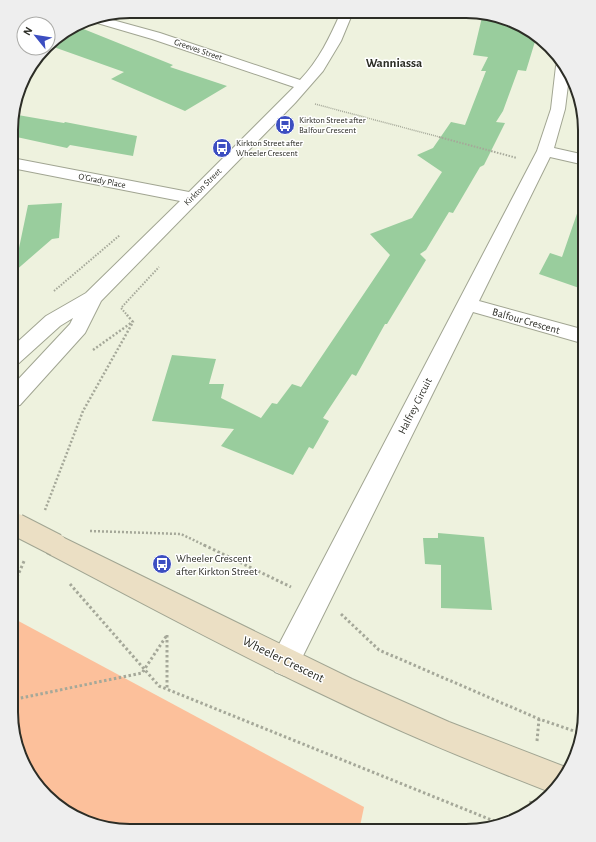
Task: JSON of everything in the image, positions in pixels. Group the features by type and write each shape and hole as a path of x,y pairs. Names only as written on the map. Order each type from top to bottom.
{"street":[{"name":"Kirkton Street","path":"18,353 53,322 93,298 303,86 316,70 335,41 345,18"},
{"name":"Greeves Street","path":"103,21 156,36 303,86"},
{"name":"Halfrey Circuit","path":"285,662 542,158 553,130 562,90 563,74"},
{"path":"542,158 578,160"},
{"name":"O'Grady Place","path":"18,165 192,198"},
{"name":"Kirkton Street","path":"18,393 78,328 93,298"},
{"name":"Balfour Crescent","path":"467,304 578,335"},
{"name":"Wheeler Crescent","path":"18,526 285,662 390,711 490,754 556,779"}],"path":[{"path":"317,98 312,104 542,158"},
{"path":"54,292 121,234"},
{"path":"42,516 83,411 133,322 121,308 159,267"},
{"path":"93,532 181,534 267,574"},
{"path":"18,575 26,556"},
{"path":"68,582 159,686 493,821"},
{"path":"18,699 142,673 184,610"},
{"path":"341,614 378,650 539,719 576,732"},
{"path":"167,635 167,689"}],"shaded area":[{"path":"18,621 364,807 360,824 130,824 108,822 80,812 56,796 46,786 30,762 24,748 20,734 18,712"}],"building":[{"path":"482,19 509,27 522,33 535,42 526,71 518,70 503,111 496,122 505,123 484,165 480,167 453,213 449,212 426,250 420,254 426,260 387,324 385,324 356,376 352,374 323,418 329,421 313,449 309,447 293,475 221,446 234,429 152,421 172,355 216,359 209,384 224,384 221,398 261,418 272,403 277,404 292,384 301,387 390,255 370,234 412,218 442,172 417,155 433,148 451,122 465,125 486,71 481,71 488,57 473,55"},
{"path":"83,29 173,65 170,67 227,86 185,111 111,79 124,72 56,48 56,46 74,33"},
{"path":"19,115 65,122 137,136 133,156 70,145 67,148 18,137"},
{"path":"62,203 59,238 52,239 18,269 18,253 28,205"},
{"path":"578,211 578,288 539,274 550,253 562,257"},
{"path":"438,533 484,537 492,610 441,608 441,565 425,564 423,538 438,538"}],"place":[{"name":"Kirkton Street after Balfour Crescent","path":"285,125"},
{"name":"Kirkton Street after Wheeler Crescent","path":"222,148"},
{"name":"Wheeler Crescent after Kirkton Street","path":"162,564"}],"district":[{"name":"Wanniassa","path":"394,63"}]}
